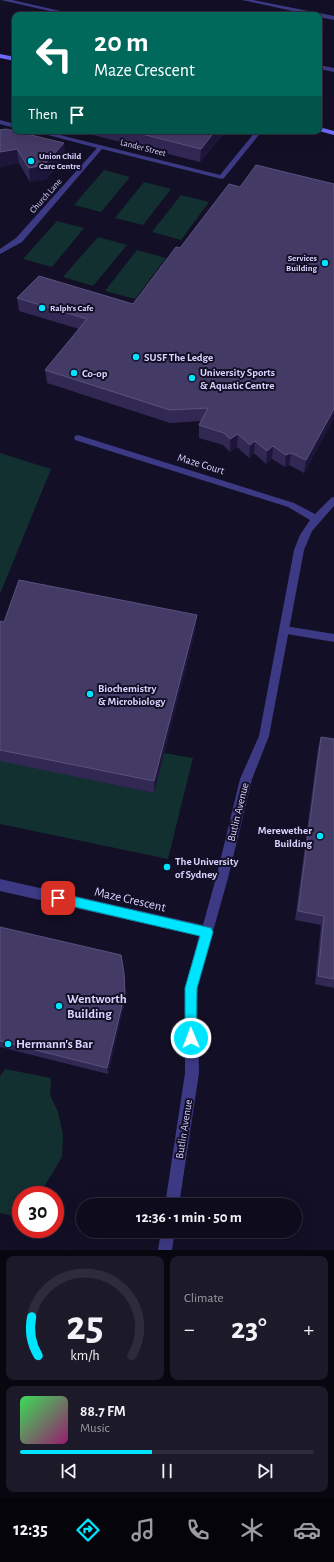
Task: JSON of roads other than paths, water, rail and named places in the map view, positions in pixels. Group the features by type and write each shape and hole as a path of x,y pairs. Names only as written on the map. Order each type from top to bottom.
{"street":[{"path":"4,0 61,12"},
{"path":"245,0 304,12"},
{"path":"322,16 334,18"},
{"path":"0,56 12,58"},
{"path":"322,68 334,70"},
{"path":"0,122 12,125"},
{"path":"322,130 334,133"},
{"name":"Lander Street","path":"48,134 222,177 257,134"},
{"name":"Church Lane","path":"0,252 19,240 101,147"},
{"name":"Maze Court","path":"78,438 292,505 315,518"},
{"name":"Butlin Avenue","path":"173,1198 192,1073 191,988 222,878 246,779 264,736 299,550 303,539 315,518 333,501"},
{"path":"285,630 334,638"},
{"name":"Maze Crescent","path":"0,885 207,932"},
{"path":"165,1250 167,1238"}],"place":[{"name":"Union Child Care Centre","path":"31,161"},
{"name":"Services Building","path":"325,263"},
{"name":"Ralph's Cafe","path":"42,308"},
{"name":"SUSF The Ledge","path":"136,357"},
{"name":"Co-op","path":"74,373"},
{"name":"University Sports & Aquatic Centre","path":"192,378"},
{"name":"Biochemistry & Microbiology","path":"90,694"},
{"name":"Merewether Building","path":"320,836"},
{"name":"The University of Sydney","path":"167,867"},
{"name":"Wentworth Building","path":"59,1006"},
{"name":"Hermann's Bar","path":"8,1044"}]}
